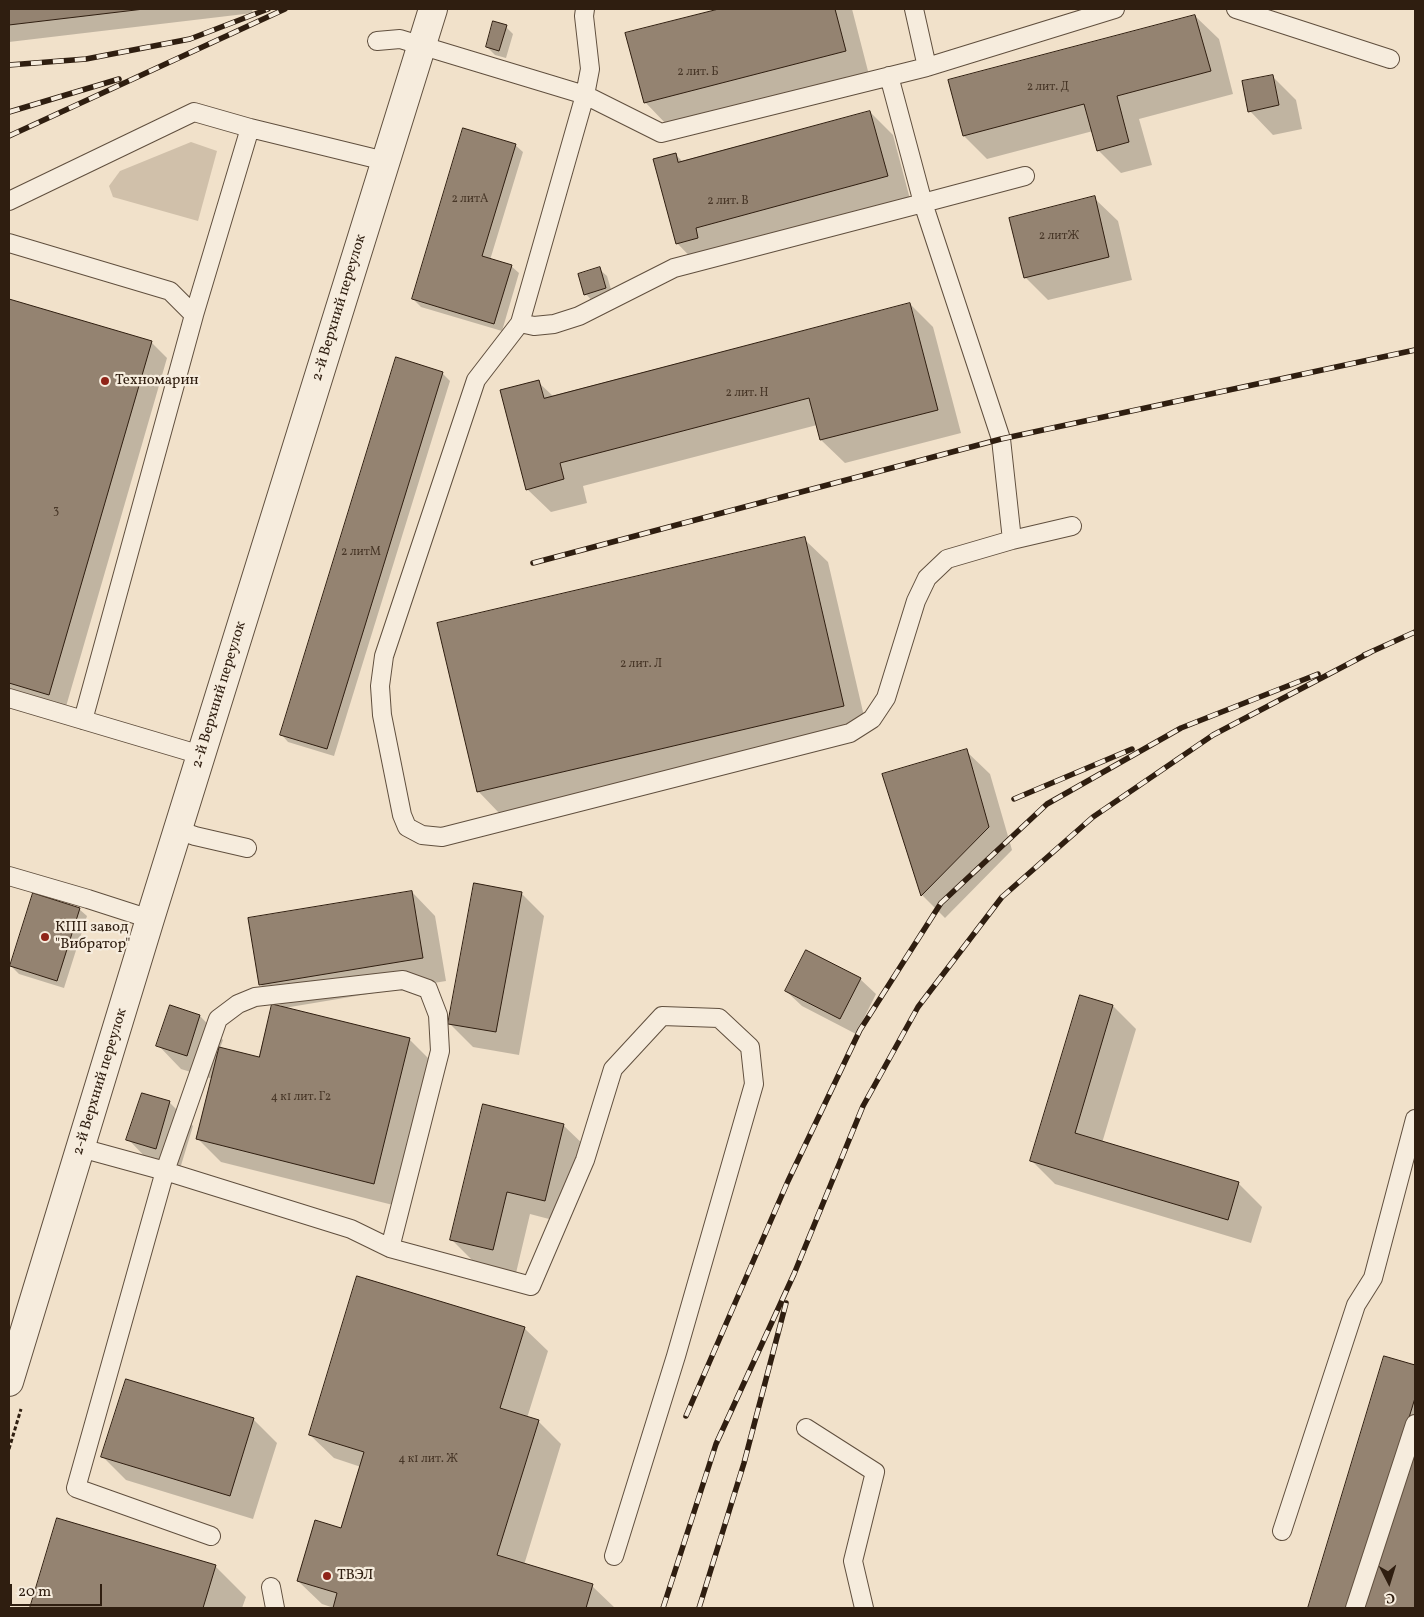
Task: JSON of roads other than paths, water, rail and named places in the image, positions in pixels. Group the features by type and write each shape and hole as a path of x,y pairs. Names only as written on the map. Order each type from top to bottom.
{"street":[{"name":"2-й Верхний переулок","path":"9,1382 150,919 433,9"}],"lane":[{"path":"585,9 584,16 590,69 585,96 520,323 476,380 384,656 380,686 382,715 402,815 407,827 422,835 442,838 850,733 872,719 886,698 916,601 927,578 947,559 1012,540 1072,526"},
{"path":"914,9 927,67"},
{"path":"377,41 400,39 585,96 661,132 927,67 1115,9"},
{"path":"1236,9 1390,59"},
{"path":"889,76 923,203 1001,439 1012,540"},
{"path":"9,201 194,112 250,128 385,161"},
{"path":"83,720 194,315 250,128"},
{"path":"520,323 534,326 554,324 579,316 674,268 1024,176"},
{"path":"9,243 170,292 194,315"},
{"path":"9,698 201,755"},
{"path":"178,830 246,848"},
{"path":"9,876 150,919"},
{"path":"211,1536 76,1488 165,1171 218,1019 238,1004 255,997 403,980 428,990 438,1015 440,1051 390,1248"},
{"path":"81,1148 165,1171 350,1229 390,1248 531,1286 585,1160 613,1069 662,1016 719,1018 750,1047 754,1084 676,1356 614,1556"},
{"path":"1282,1531 1356,1305 1372,1278 1415,1119"},
{"path":"1356,1608 1415,1424"},
{"path":"806,1428 875,1472 853,1561 864,1608"},
{"path":"271,1587 275,1608"}],"railway":[{"path":"9,65 86,59 190,39 268,9"},
{"path":"9,136 285,9"},
{"path":"9,112 119,79"},
{"path":"533,563 1001,439 1415,350"},
{"path":"1364,655 1415,632"},
{"path":"663,1608 716,1444 794,1274 863,1106 918,1007 1002,897 1093,817 1213,735 1371,652"},
{"path":"686,1416 788,1181 860,1030 941,903 1047,804 1181,728 1318,674"},
{"path":"1014,799 1132,749"},
{"path":"699,1608 744,1463 786,1303"}],"place":[{"name":"Техномарин","path":"105,381"},
{"name":"КПП завод \"Вибратор\"","path":"45,937"},
{"name":"ТВЭЛ","path":"327,1576"}]}
